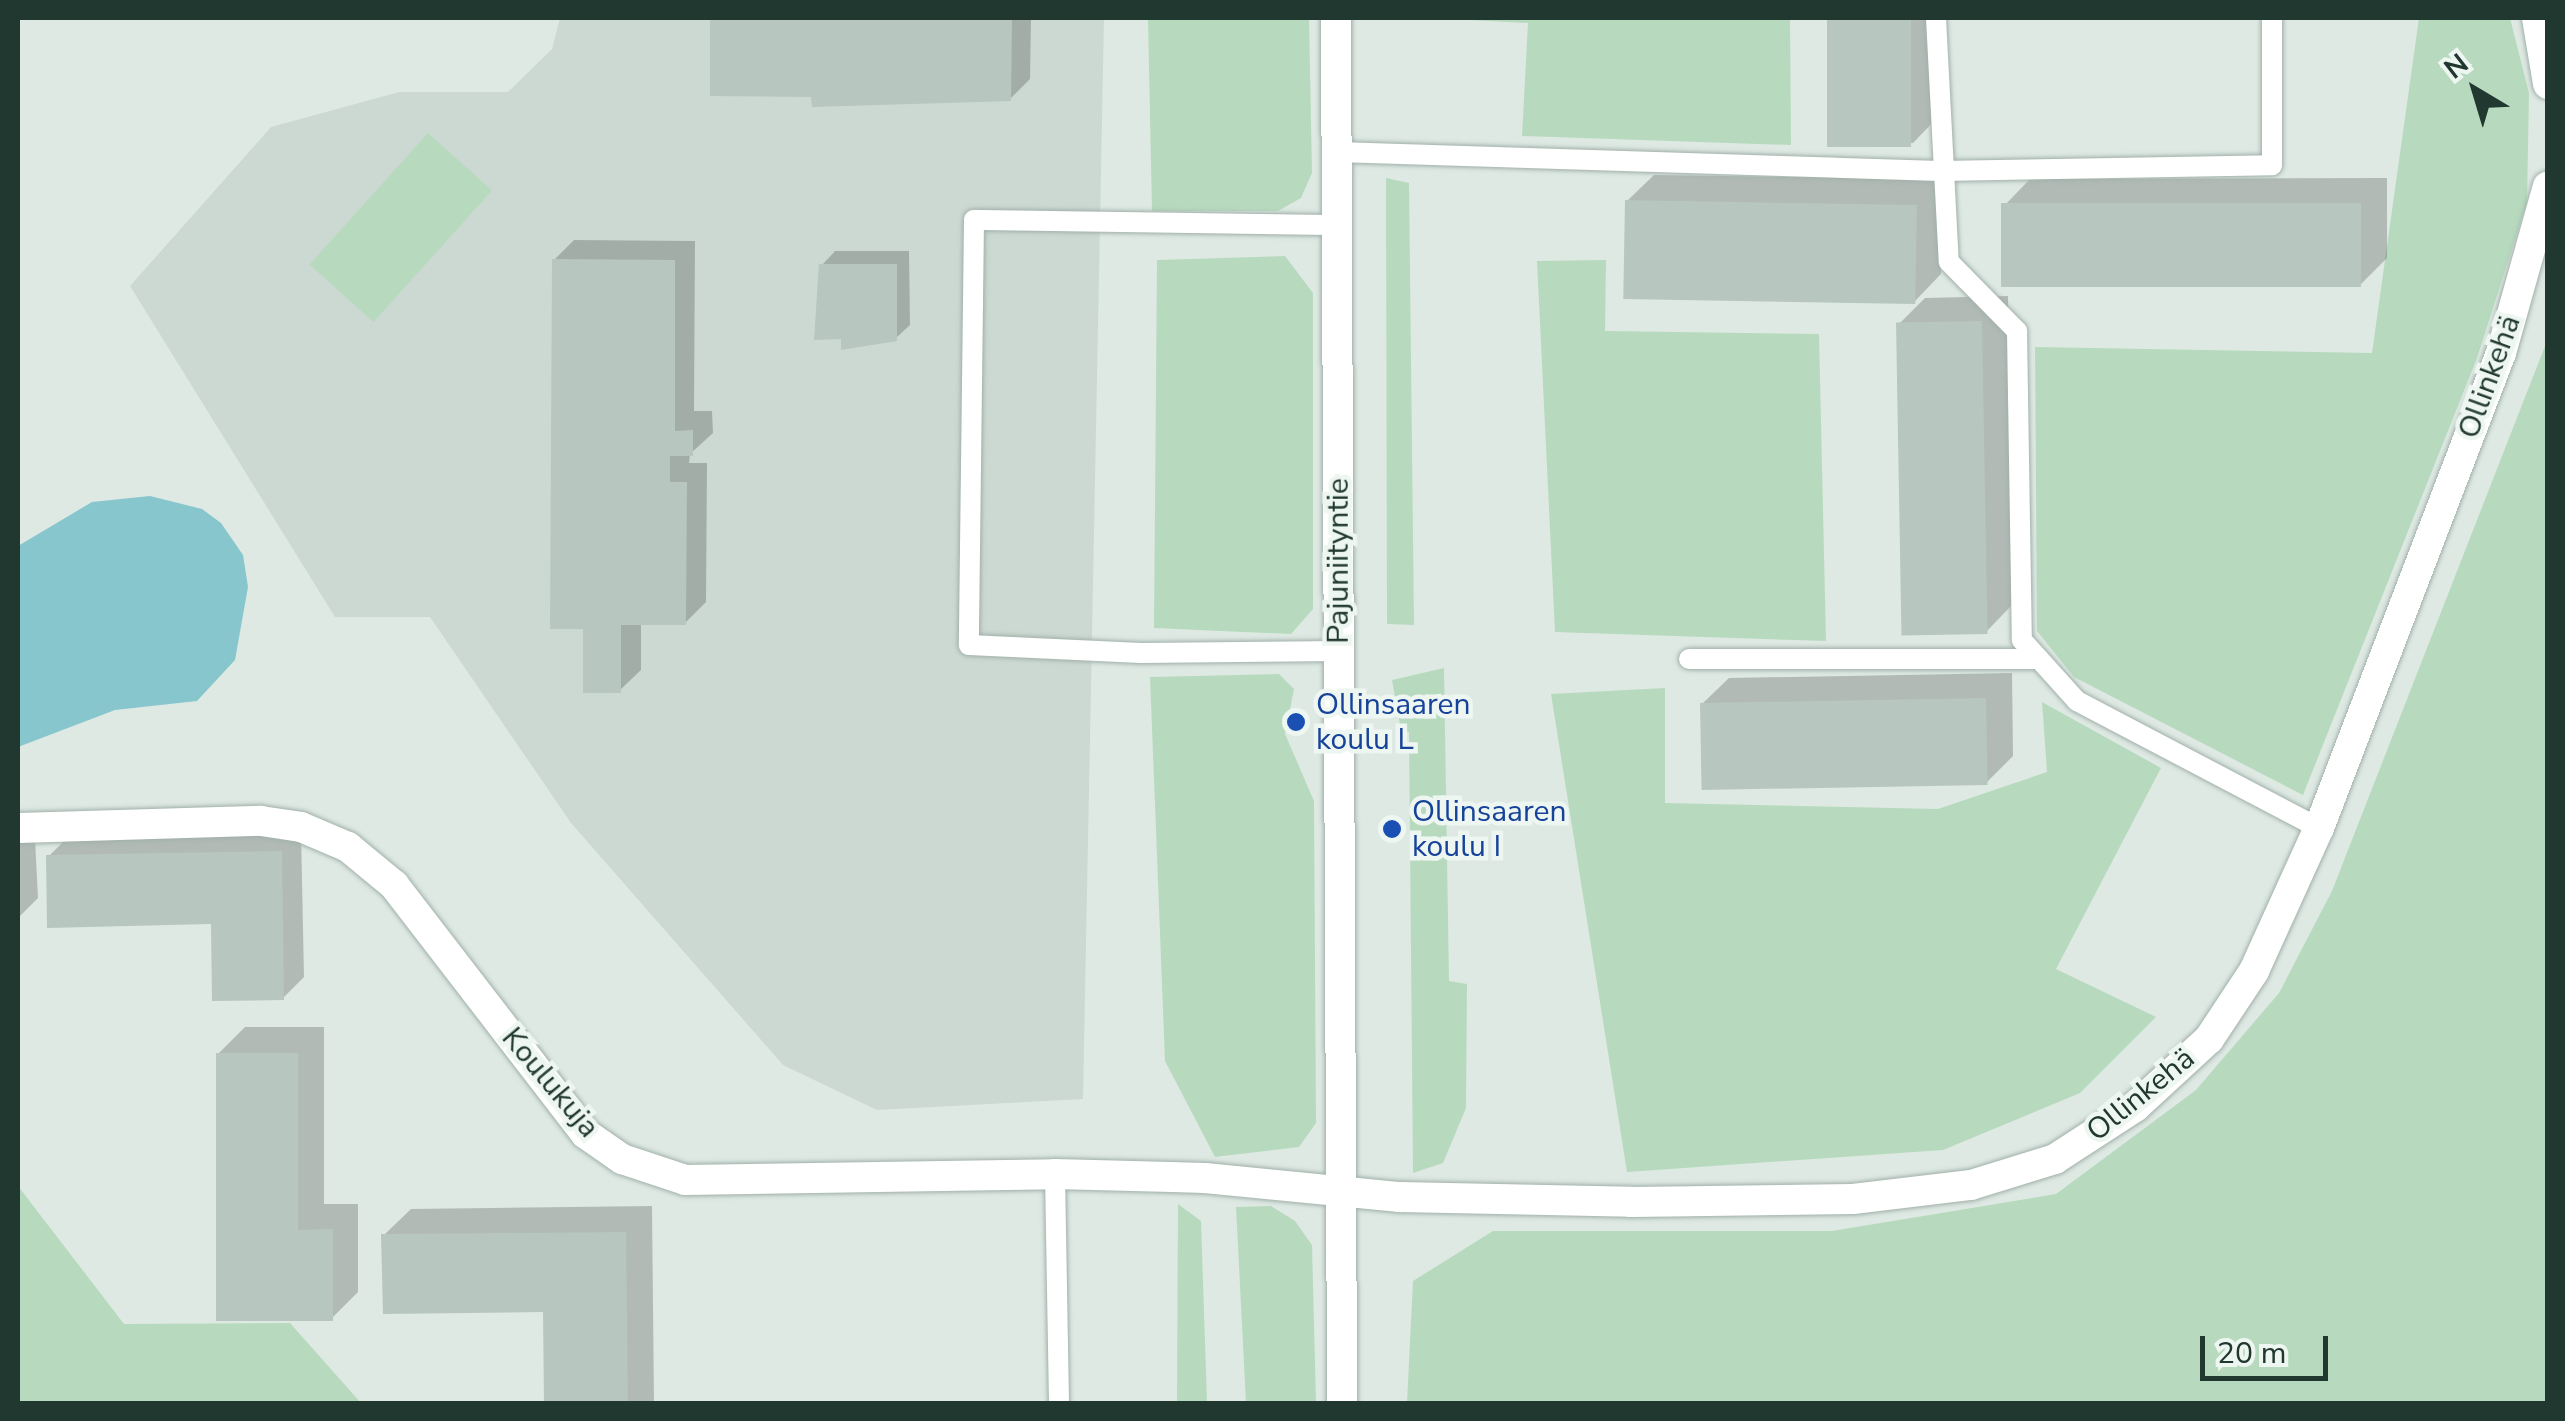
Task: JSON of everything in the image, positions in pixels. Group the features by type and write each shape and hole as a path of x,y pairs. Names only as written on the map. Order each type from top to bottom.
{"street":[{"name":"Pajuniityntie","path":"1336,18 1342,1404"},
{"path":"2537,18 2548,84"},
{"name":"Ollinkehä","path":"1339,1191 1632,1202 1854,1199 1971,1185 2055,1160 2135,1107 2209,1039 2254,971 2319,828 2501,353 2548,186"},
{"name":"Koulukuja","path":"18,828 261,821 300,827 348,847 394,885 586,1134 652,1173 685,1180 1055,1174 1205,1178 1339,1191"}],"lane":[{"path":"1936,18 1940,171 1949,262 2017,331 2022,640 2077,702 2319,828"},
{"path":"1337,152 1940,171 2272,166 2272,18"},
{"path":"1337,225 974,220 969,646 1339,652"},
{"path":"1690,659 2039,659"},
{"path":"1055,1174 1060,1404"}],"shaded area":[{"path":"560,18 1104,18 1083,1099 877,1110 783,1065 571,823 430,617 335,617 130,286 271,127 399,92 508,92 552,49"}],"green space":[{"path":"1148,18 1309,18 1312,173 1301,198 1278,211 1152,211"},
{"path":"1432,18 1790,18 1791,145 1522,136 1528,23"},
{"path":"2419,18 2510,18 2529,93 2527,202 2477,358 2303,795 2074,677 2037,631 2035,347 2372,353"},
{"path":"428,133 492,191 373,322 310,265"},
{"path":"1386,178 1409,183 1414,625 1387,624"},
{"path":"1285,256 1313,293 1313,609 1291,634 1154,628 1157,260"},
{"path":"1606,260 1605,331 1819,334 1826,641 1555,632 1537,261"},
{"path":"2547,341 2547,1403 1407,1403 1413,1281 1493,1231 1832,1231 2056,1194 2196,1090 2279,993 2332,891"},
{"path":"1444,668 1449,981 1467,984 1466,1108 1443,1163 1413,1173 1409,732 1401,730 1392,680"},
{"path":"1279,674 1294,689 1285,734 1314,801 1316,1123 1299,1147 1215,1157 1165,1061 1150,677"},
{"path":"1665,688 1665,803 1938,809 2047,772 2042,702 2161,768 2056,969 2156,1017 2080,1093 1943,1150 1627,1172 1551,694"},
{"path":"18,1186 124,1324 290,1323 361,1403 18,1403"},
{"path":"1178,1204 1201,1221 1207,1403 1177,1403"},
{"path":"1271,1206 1295,1221 1312,1245 1316,1403 1246,1403 1236,1207"}],"water":[{"path":"150,496 202,509 221,523 243,555 248,587 235,660 197,701 115,710 18,747 18,546 92,502"}],"building":[{"path":"710,18 1012,18 1011,101 812,107 811,97 710,96"},
{"path":"1827,18 1911,18 1911,147 1827,147"},
{"path":"1625,200 1917,205 1915,304 1623,299"},
{"path":"2001,203 2361,203 2361,287 2001,287"},
{"path":"552,259 675,260 675,431 693,430 693,456 670,456 670,482 687,482 686,625 621,625 621,693 583,693 583,629 550,629"},
{"path":"819,264 897,264 897,341 841,350 841,339 814,340"},
{"path":"1982,321 1987,634 1901,635 1896,323"},
{"path":"1986,698 1988,785 1702,790 1700,703"},
{"path":"282,851 284,1000 212,1001 211,924 47,928 46,855"},
{"path":"216,1053 298,1053 298,1230 333,1229 333,1321 216,1321"},
{"path":"626,1232 628,1404 544,1404 543,1312 383,1314 381,1234"}],"place":[{"name":"Ollinsaaren koulu L","path":"1296,722"},
{"name":"Ollinsaaren koulu I","path":"1392,829"}]}
